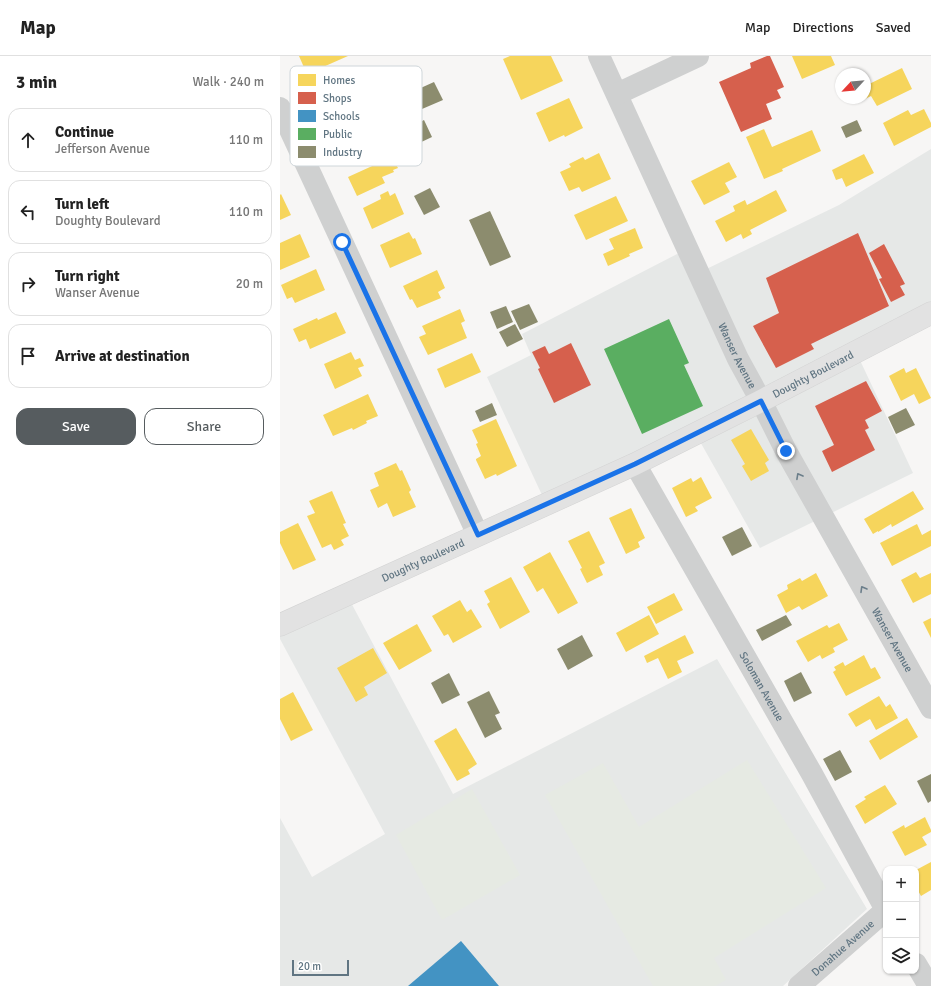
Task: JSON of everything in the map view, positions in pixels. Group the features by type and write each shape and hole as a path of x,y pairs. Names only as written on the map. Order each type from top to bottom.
{"main road":[{"name":"Doughty Boulevard","path":"280,625 635,464 931,313"}],"street":[{"name":"Wanser Avenue","path":"599,56 735,352 786,451 931,708"},
{"path":"617,94 698,56"},
{"path":"280,108 290,130"},
{"path":"307,166 478,535"},
{"name":"Soloman Avenue","path":"635,464 812,774 883,904"},
{"name":"Donahue Avenue","path":"799,986 883,913"},
{"path":"919,969 929,986"}],"shaded area":[{"path":"931,149 931,319 858,356 913,473 760,548 698,438 548,508 487,377 531,355 522,334 681,252 694,275 839,205"},
{"path":"348,597 453,794 717,659 867,909 783,986 280,986 280,818 312,877 385,834 280,639 280,625"},
{"path":"747,760 826,888 714,958 726,980 715,986 653,986 545,795 603,763 639,827"},
{"path":"472,789 520,875 442,920 396,835"}],"building: Homes":[{"path":"299,56 348,56 325,66 303,66"},
{"path":"510,56 551,56 563,81 521,100 503,59"},
{"path":"792,56 831,56 835,65 802,79"},
{"path":"902,68 912,89 877,106 871,96 871,83"},
{"path":"569,98 583,128 565,137 564,135 549,142 536,113"},
{"path":"924,109 931,123 931,127 894,146 883,123 908,110 911,115"},
{"path":"764,129 772,147 812,130 821,151 764,179 746,137"},
{"path":"599,153 611,179 582,192 579,187 569,191 560,172 571,167 569,164 583,157 585,160"},
{"path":"864,154 874,173 846,187 842,178 836,180 832,170"},
{"path":"729,162 737,177 725,183 730,192 704,205 691,181"},
{"path":"372,166 397,166 398,168 393,170 394,172 382,177 385,183 357,196 348,177"},
{"path":"776,190 787,211 750,230 752,234 743,239 741,234 726,242 715,221 735,211 733,206 745,200 747,205"},
{"path":"388,191 390,196 395,193 404,214 372,229 363,208 381,199 380,195"},
{"path":"281,194 291,215 280,220 280,195"},
{"path":"616,196 628,221 586,240 574,215"},
{"path":"635,228 643,248 608,266 603,254 614,249 609,239"},
{"path":"409,232 413,239 415,238 422,254 390,268 380,245"},
{"path":"300,234 310,257 280,270 280,243"},
{"path":"316,269 325,290 295,303 292,297 287,299 281,285"},
{"path":"437,270 445,288 438,292 441,298 417,308 412,299 410,300 403,286"},
{"path":"460,309 465,321 461,323 467,338 428,355 419,337 426,334 422,326"},
{"path":"336,312 346,333 310,349 306,339 299,342 293,329 317,318 318,320"},
{"path":"351,352 355,360 360,358 364,366 358,368 362,376 335,389 324,364"},
{"path":"472,353 481,372 445,388 437,369"},
{"path":"904,368 906,373 916,368 931,398 919,404 914,394 901,401 889,376"},
{"path":"368,394 378,416 366,421 367,423 353,430 352,428 333,436 323,415"},
{"path":"496,419 517,466 497,476 496,474 485,479 476,460 481,456 476,444 478,443 472,430"},
{"path":"751,429 769,460 765,463 769,471 751,481 742,466 745,464 731,440"},
{"path":"396,463 400,471 402,470 411,490 409,492 416,507 393,517 387,503 378,508 370,490 379,486 374,473"},
{"path":"701,477 712,498 695,507 698,511 686,517 672,488 691,478 693,482"},
{"path":"332,491 346,523 343,524 349,536 341,540 344,545 334,550 331,544 322,548 307,516 315,513 309,501"},
{"path":"913,491 924,509 892,527 891,524 873,534 864,519"},
{"path":"631,508 645,538 638,542 640,547 626,554 609,518"},
{"path":"298,523 316,560 293,570 280,543 280,532"},
{"path":"917,524 922,535 931,530 931,546 892,566 880,543"},
{"path":"589,531 605,563 599,566 603,575 587,583 580,569 582,568 568,541"},
{"path":"550,552 578,603 558,614 543,588 537,592 523,567"},
{"path":"916,572 920,578 931,573 931,594 913,603 901,580"},
{"path":"816,573 828,596 802,610 799,606 786,613 777,595 788,589 787,585 800,578 802,581"},
{"path":"511,577 530,612 500,629 487,604 490,602 484,591"},
{"path":"674,593 683,610 656,624 647,607"},
{"path":"460,600 467,612 471,609 482,627 453,643 448,634 444,636 432,616"},
{"path":"649,615 659,634 626,652 616,633"},
{"path":"931,618 931,638 923,622"},
{"path":"839,623 848,640 833,648 835,652 822,659 820,655 808,662 796,641 827,625 829,628"},
{"path":"417,624 432,651 399,670 383,643"},
{"path":"685,635 694,653 677,661 682,672 668,679 658,658 647,663 644,656"},
{"path":"373,648 387,673 364,687 368,695 356,702 337,668"},
{"path":"864,655 871,669 875,667 881,678 846,696 833,672 836,670 834,667 843,662 845,666"},
{"path":"293,692 313,730 291,741 280,719 280,699"},
{"path":"879,696 886,707 890,704 898,718 876,730 870,719 856,727 848,714"},
{"path":"907,718 918,737 880,760 869,741"},
{"path":"456,728 477,764 468,770 470,774 457,781 434,741"},
{"path":"885,785 897,804 865,824 855,806 866,799 864,797"},
{"path":"925,817 931,830 931,832 922,837 927,845 905,856 892,832 904,825 905,828"},
{"path":"931,862 931,890 921,896 919,892 919,868"}],"building: Shops":[{"path":"770,56 784,87 777,90 781,98 766,104 772,119 741,132 719,82 751,68 750,63"},
{"path":"858,233 889,306 811,344 814,349 776,368 753,326 779,313 766,278"},
{"path":"884,244 905,284 900,286 905,295 891,302 879,279 882,278 869,253"},
{"path":"571,343 591,385 554,403 538,369 540,368 532,352 545,346 549,354"},
{"path":"866,381 882,411 865,420 869,428 865,430 875,450 832,472 822,451 834,445 815,406"}],"building: Schools":[{"path":"461,941 499,986 408,986"}],"building: Public":[{"path":"669,319 689,363 684,365 703,406 642,434 604,349"}],"building: Industry":[{"path":"434,82 443,100 422,109 422,87"},
{"path":"424,120 432,137 422,142 422,121"},
{"path":"857,120 862,131 846,138 841,127"},
{"path":"430,188 440,207 424,215 414,196"},
{"path":"490,211 511,257 490,266 469,220"},
{"path":"529,304 538,322 520,330 511,311"},
{"path":"506,306 513,322 497,329 490,312"},
{"path":"515,324 523,339 507,347 499,332"},
{"path":"492,403 497,415 480,422 475,411"},
{"path":"906,408 915,425 896,434 888,417"},
{"path":"742,527 752,546 732,556 722,537"},
{"path":"786,615 792,625 762,641 756,630"},
{"path":"582,635 593,656 568,670 557,649"},
{"path":"801,672 812,693 794,702 784,681"},
{"path":"449,673 460,695 442,704 431,683"},
{"path":"489,691 500,713 495,715 502,729 485,738 467,702"},
{"path":"840,750 852,772 835,781 823,759"},
{"path":"931,774 931,801 928,803 917,781"}],"route":[{"path":"342,242 478,535 635,464 761,401 786,451"}]}
